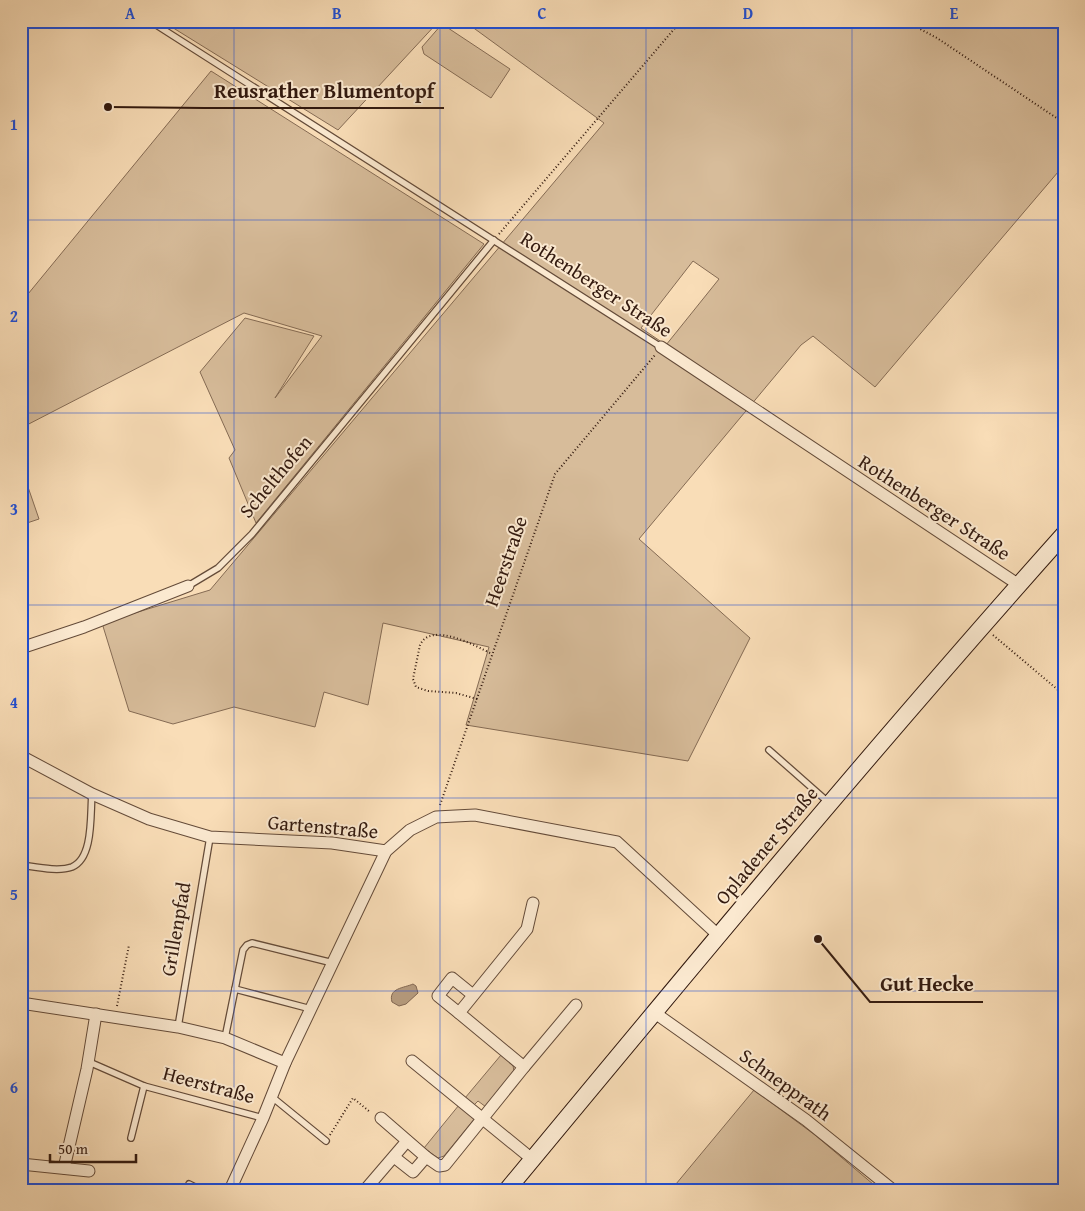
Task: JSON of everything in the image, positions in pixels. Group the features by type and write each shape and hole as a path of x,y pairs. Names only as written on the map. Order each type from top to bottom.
{"main road":[{"name":"Opladener Straße","path":"507,1190 655,1013 718,934 982,626 1064,534"}],"street":[{"name":"Rothenberger Straße","path":"661,347 1019,585"},
{"name":"Schelthofen","path":"21,648 84,627 188,586"},
{"name":"Gartenstraße","path":"21,756 92,794 149,819 210,837 332,843 386,851 410,830 436,817 475,815 617,842 718,934"},
{"name":"Heerstraße","path":"230,1190 264,1118 285,1063 386,851"},
{"path":"459,1013 527,929 533,902"},
{"path":"473,995 452,978 438,996 524,1067"},
{"path":"21,1003 178,1027 224,1038 285,1063"},
{"path":"380,1118 426,1157 439,1166 445,1165 576,1005"},
{"name":"Schnepprath","path":"655,1013 806,1120 893,1190"},
{"path":"64,1168 87,1065 96,1014"},
{"path":"412,1061 532,1159"},
{"path":"365,1190 407,1141"},
{"path":"394,1157 412,1172 426,1157"},
{"path":"21,1164 89,1171"}],"lane":[{"name":"Rothenberger Straße","path":"150,21 661,347"},
{"name":"Schelthofen","path":"188,586 218,568 252,534 494,240"},
{"path":"769,750 830,804"},
{"path":"21,865 62,868 79,862 84,855 89,840 92,794"},
{"name":"Grillenpfad","path":"178,1027 210,837"},
{"path":"224,1038 243,950 247,945 252,943 333,963"},
{"path":"236,989 311,1010"},
{"name":"Heerstraße","path":"87,1065 144,1086 264,1118"},
{"name":"Heerstraße","path":"131,1138 144,1086"},
{"path":"272,1097 326,1141"},
{"path":"189,1184 200,1190"}],"path":[{"path":"494,240 681,21"},
{"path":"905,21 937,38 1064,123"},
{"name":"Heerstraße","path":"436,817 555,474 661,347"},
{"path":"982,626 1064,695"},
{"path":"477,699 456,693 428,691 416,687 413,678 420,645 427,636 437,634 471,644 492,654"},
{"path":"115,1017 129,945"},
{"path":"326,1141 353,1098 380,1118"}],"shaded area":[{"path":"162,21 439,21 338,130"},
{"path":"464,21 1064,21 1064,165 875,387 813,336 801,345 639,539 750,638 688,761 466,725 489,647 383,623 368,705 324,692 315,727 234,707 173,724 129,711 102,623 210,590 604,123","holes":["693,261 719,279 666,345 641,328"]},
{"path":"442,24 510,69 491,98 424,54 422,47"},
{"path":"211,71 484,244 256,523 229,458 235,450 200,372 245,318 314,336 275,398 322,336 244,313 21,428 21,298 28,294"},
{"path":"28,487 39,519 21,525 21,489"},
{"path":"413,984 416,986 418,993 406,1004 399,1006 392,1002 391,997 395,991"},
{"path":"501,1055 513,1065 514,1072 486,1107 478,1101 473,1106 465,1098"},
{"path":"754,1090 815,1135 880,1190 671,1190"},
{"path":"459,1105 475,1118 444,1156 438,1158 424,1148"}],"place":[{"name":"Reusrather Blumentopf","path":"108,107"},
{"name":"Gut Hecke","path":"818,939"}]}
